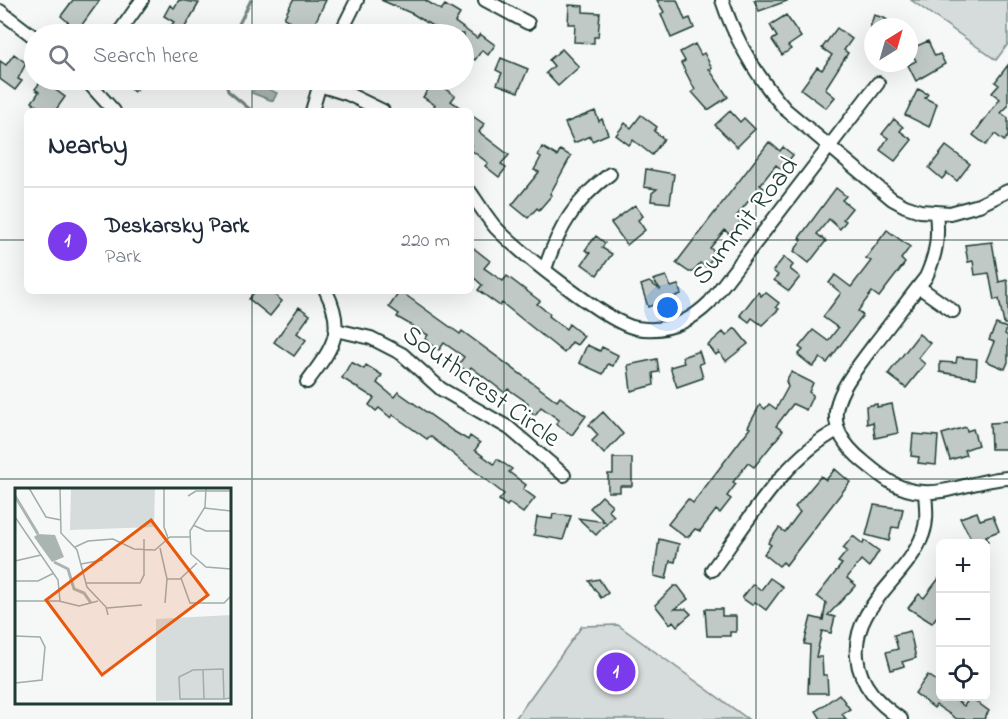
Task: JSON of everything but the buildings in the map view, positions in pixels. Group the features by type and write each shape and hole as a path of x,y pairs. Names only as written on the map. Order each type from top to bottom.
{"street":[{"path":"125,24 142,0"},
{"path":"345,24 357,0"},
{"path":"486,0 528,23"},
{"path":"722,0 742,51 756,74 785,109 892,199 920,211 936,213 964,210 1008,191"},
{"path":"0,11 24,29"},
{"name":"Summit Road","path":"545,269 612,320 635,328 658,329 687,321 711,303 831,148 878,83"},
{"path":"95,90 111,108"},
{"path":"313,108 318,90"},
{"path":"339,90 377,108"},
{"path":"474,197 495,227 545,269 553,244 571,211 610,174"},
{"path":"936,213 938,232 934,259 919,286 843,386 835,409 838,430 848,448 886,480 899,487 925,493 941,492 989,479 1008,477"},
{"path":"919,286 953,311"},
{"path":"307,382 329,352 336,330 333,304 328,294"},
{"name":"Southcrest Circle","path":"336,330 371,338 402,354 441,388 508,428 564,475"},
{"path":"712,570 799,456 819,440 838,430"},
{"path":"901,719 884,707 866,686 858,663 857,638 868,610 917,546 926,522 925,493"}],"shaded area":[{"path":"911,0 1008,0 1008,44 996,60"},
{"path":"253,90 271,90 277,93 273,101 252,93"},
{"path":"618,625 748,719 515,719 582,626"}],"waterway":[{"path":"239,24 251,0"},
{"path":"228,90 248,108"}],"place":[{"name":"Deskarsky Park","path":"616,672"}]}
